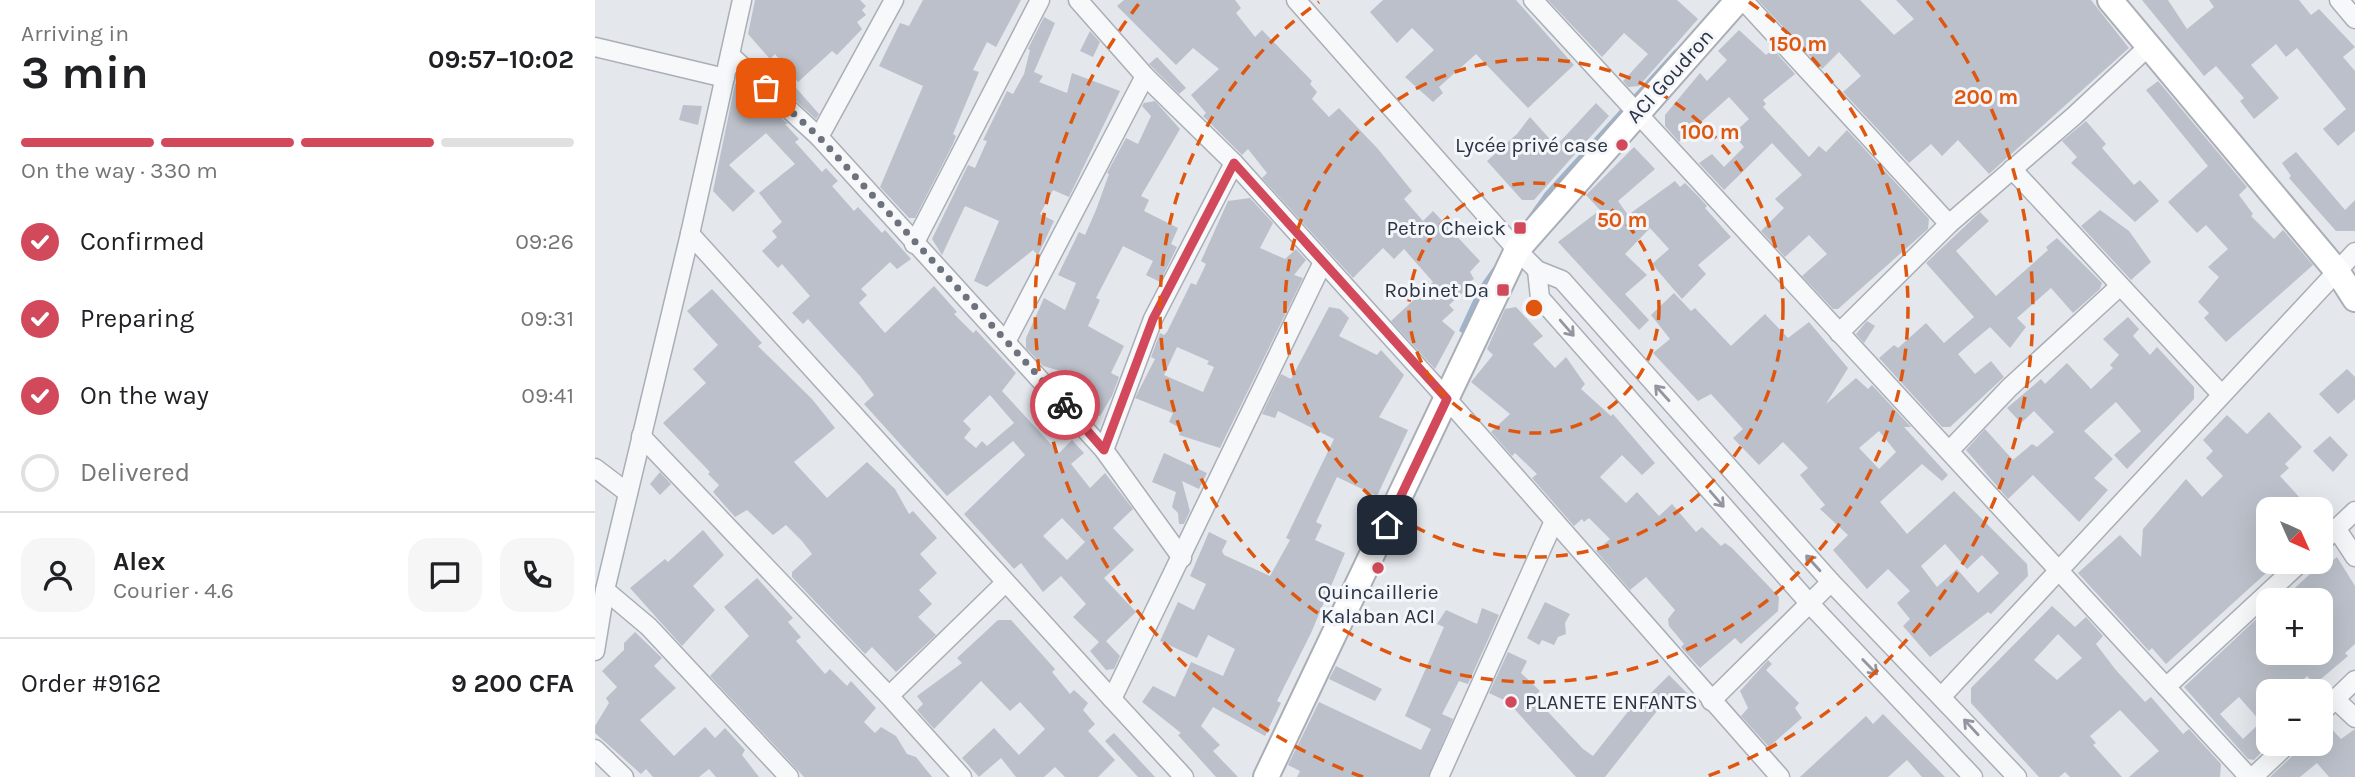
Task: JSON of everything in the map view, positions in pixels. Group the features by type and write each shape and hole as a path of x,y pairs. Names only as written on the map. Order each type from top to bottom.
{"street":[{"path":"595,652 605,590 690,234 742,0"},
{"path":"819,137 894,0"},
{"path":"914,244 1040,0"},
{"path":"1077,0 1145,76 1234,163 1447,399 1780,777"},
{"path":"1296,0 1517,250 1537,270 1562,280 1831,582 2017,777"},
{"path":"1534,0 2251,777 2275,756"},
{"name":"ACI Goudron","path":"1266,777 1447,399 1497,286 1517,250 1738,0"},
{"path":"1743,0 1949,224"},
{"path":"2110,0 2336,271 2355,299"},
{"path":"2339,0 2355,18"},
{"path":"1839,333 1949,224 2149,46"},
{"path":"595,47 725,78"},
{"path":"730,55 819,137 914,244 1007,340 1104,450 1182,558"},
{"path":"1007,340 1145,76"},
{"path":"1104,450 1153,319 1234,163"},
{"path":"2013,169 2221,394"},
{"path":"690,234 1184,777"},
{"path":"1942,696 2355,252"},
{"path":"1112,699 1323,262"},
{"path":"1537,270 1540,298 1810,604 1973,777"},
{"path":"1949,451 2009,388 2120,286"},
{"path":"641,436 889,696 962,777"},
{"path":"595,468 628,493"},
{"path":"2333,531 2355,511"},
{"path":"1440,777 1554,521"},
{"path":"2336,528 2355,557"},
{"path":"2166,687 2288,574"},
{"path":"1711,701 1831,582"},
{"path":"889,696 1005,583"},
{"path":"605,590 649,627 789,777"},
{"path":"2355,680 2335,699 2355,718"},
{"path":"595,749 624,777"}],"building":[{"path":"755,0 860,0 866,6 862,10 866,15 857,22 862,29 837,55 832,51 798,82 775,54 770,59 748,34"},
{"path":"923,0 1021,0 996,47 987,42 973,70 979,72 953,134 956,136 953,144 915,218 909,218 880,187 923,86 879,66 900,23 909,26"},
{"path":"1124,0 1235,0 1241,8 1236,13 1255,37 1262,30 1312,81 1310,84 1317,92 1312,99 1329,117 1339,108 1378,149 1412,191 1404,199 1423,221 1433,211 1480,261 1470,272 1474,279 1469,282 1471,285 1449,305 1454,310 1442,321 1455,332 1435,369 1391,321 1433,282 1404,249 1394,259 1383,248 1353,278 1262,178 1267,173 1248,149 1242,155 1203,116 1206,113 1191,95 1219,69 1193,48 1176,65 1117,6"},
{"path":"1383,0 1516,0 1574,65 1528,108 1476,54 1439,87 1443,93 1433,102 1405,77 1434,50 1412,28 1397,43 1370,12"},
{"path":"1548,0 1677,0 1698,19 1639,86 1628,87 1623,81 1648,54 1624,33 1602,57"},
{"path":"1758,0 1860,0 1894,35 1914,19 1896,0 2091,0 2129,48 1989,174 1958,140 1942,156 1931,144 1909,163 1843,92 1861,76 1839,52 1822,69"},
{"path":"2142,0 2168,0 2187,29 2214,7 2209,0 2299,0 2311,15 2319,9 2355,47 2343,57 2355,71 2355,131 2338,146 2323,129 2346,109 2297,48 2286,57 2276,44 2251,65 2279,98 2254,119 2240,101 2244,98 2216,66 2204,76"},
{"path":"1044,17 1055,23 1034,72 1043,76 1039,82 1067,93 1072,73 1120,91 1069,197 1053,190 1040,214 1054,221 1038,255 1033,250 987,287 974,281 999,221 965,206 942,255 932,239 968,165 975,168 987,141 983,140 1007,91 1013,94 1024,74 1030,50 1028,49"},
{"path":"1739,30 1766,55 1773,49 1795,74 1763,100 1766,104 1763,107 1809,157 1819,146 1826,152 1847,130 1929,219 1928,229 1838,309 1833,309 1802,276 1827,254 1809,235 1785,257 1761,231 1784,208 1775,199 1802,175 1772,143 1724,190 1699,163 1712,154 1724,167 1744,147 1733,134 1749,119 1729,97 1679,142 1665,126 1665,115 1700,73 1707,81 1727,60 1718,51"},
{"path":"1090,31 1100,42 1093,57 1080,51"},
{"path":"1157,57 1186,88 1179,94 1149,64"},
{"path":"790,81 819,114 816,119 783,89"},
{"path":"2158,81 2247,187 2239,195 2253,214 2251,216 2274,239 2283,230 2313,265 2226,342 2204,318 2209,313 2198,302 2219,277 2208,267 2228,249 2206,225 2197,233 2168,202 2208,166 2146,90"},
{"path":"742,82 788,124 785,124 799,139 795,142 822,172 826,168 838,181 832,186 854,211 858,207 882,233 885,230 911,259 897,269 890,262 861,289 867,295 859,303 885,333 934,286 957,312 954,314 973,333 976,330 1016,373 1002,391 1059,453 1072,440 1084,453 1071,464 1090,488 1105,473 1133,509 1113,528 1134,550 1104,578 1136,612 1106,641 1120,656 1114,669 1106,670 1090,651 1099,642 1073,617 1086,604 1061,576 1043,592 1021,563 1014,569 964,514 1025,455 1013,441 947,496 864,404 874,395 860,376 808,319 803,324 792,313 810,296 782,264 778,268 762,251 777,237 772,231 782,222 759,193 795,164 766,133 729,165 755,191 733,212 713,191 735,84","holes":["990,395 1014,423 987,446 982,441 976,448 964,438 971,429 963,421","1062,518 1085,542 1067,560 1043,536"]},
{"path":"1155,101 1180,129 1141,196 1149,200 1144,211 1178,228 1171,244 1177,247 1160,282 1146,275 1153,261 1123,246 1096,298 1100,300 1088,326 1124,346 1111,373 1119,377 1112,396 1100,416 1094,416 1068,389 1064,380 1067,373 1043,366 1026,348 1026,338 1044,298 1065,310 1076,283 1058,275 1079,232 1085,235 1109,174 1107,173 1126,138 1138,144 1151,116 1142,106"},
{"path":"1596,103 1609,116 1534,200 1522,200 1487,161 1517,134 1530,117 1556,146"},
{"path":"683,105 702,106 698,125 679,120"},
{"path":"2086,121 2106,144 2102,148 2134,185 2140,180 2159,201 2135,222 2071,163 2077,157 2062,141"},
{"path":"1634,147 1655,169 1618,201 1628,215 1675,181 1680,187 1685,183 1731,237 1698,265 1706,274 1682,299 1652,264 1669,249 1650,228 1625,254 1647,275 1625,294 1649,320 1639,330 1558,242 1600,210 1586,195"},
{"path":"2296,152 2345,210 2355,200 2355,231 2336,231 2289,178 2291,176 2282,163"},
{"path":"1250,198 1273,223 1260,248 1285,259 1296,249 1306,260 1294,275 1303,278 1220,448 1179,435 1182,429 1169,422 1173,413 1135,398 1155,359 1151,357 1160,333 1164,335 1167,332 1191,283 1196,285 1206,264 1201,261 1228,201","holes":["1177,347 1209,361 1207,364 1214,367 1203,392 1164,375"]},
{"path":"2100,210 2129,231 2151,262 2131,280 2081,226"},
{"path":"1980,212 1989,221 1956,251 1996,296 2048,250 2046,247 2057,238 2102,283 2100,289 2073,313 2051,288 2017,318 2026,327 2010,348 1990,327 1958,354 1975,374 1991,361 2004,377 1950,427 1942,427 1879,358 1894,345 1898,348 1926,323 1944,343 1974,317 1926,263"},
{"path":"712,289 762,343 758,346 812,399 835,428 794,462 827,498 867,462 895,489 909,514 913,511 937,538 920,554 937,573 919,590 932,604 918,617 936,635 896,672 872,647 865,654 792,577 792,572 812,554 802,541 786,525 773,535 747,510 735,517 713,492 719,485 708,474 710,472 663,423 706,383 693,369 718,345 687,311"},
{"path":"1674,293 1691,311 1695,308 1731,346 1765,314 1788,338 1809,322 1848,368 1826,404 1856,378 1868,389 1872,385 1911,427 1904,427 1948,475 1942,481 1922,464 1880,502 1907,534 1954,491 2027,564 2028,576 1991,614 1988,612 1930,657 1903,626 1910,619 1897,603 1910,591 1888,569 1867,589 1833,550 1848,535 1820,509 1825,505 1800,475 1808,468 1783,442 1759,465 1733,438 1743,429 1711,394 1698,401 1653,353 1670,339 1651,315","holes":["1879,431 1896,452 1879,469 1859,448","1945,544 1967,569 1982,555 1999,573 1978,593 1957,569 1937,587 1921,566"]},
{"path":"1329,307 1340,309 1349,318 1339,336 1377,355 1381,350 1404,375 1379,417 1408,430 1377,496 1337,477 1316,522 1322,525 1315,540 1345,553 1311,633 1277,701 1281,703 1265,736 1213,707 1201,726 1220,745 1213,751 1238,777 1216,777 1178,735 1181,733 1142,702 1153,686 1175,697 1191,662 1223,676 1235,649 1208,635 1197,658 1160,641 1178,602 1194,610 1206,584 1190,576 1209,532 1227,541 1222,551 1224,555 1270,576 1290,540 1286,538 1334,439 1278,411 1275,418 1262,414 1281,374 1291,379"},
{"path":"1516,307 1543,336 1533,344 1555,368 1566,357 1585,384 1581,389 1611,416 1613,414 1655,463 1642,475 1622,455 1600,477 1626,503 1637,492 1659,516 1672,504 1696,532 1702,527 1721,546 1725,543 1732,548 1779,597 1778,611 1741,644 1735,638 1700,668 1681,647 1684,644 1669,626 1668,619 1675,610 1646,577 1630,590 1596,551 1610,539 1589,518 1584,522 1582,519 1574,526 1532,478 1537,474 1515,453 1512,456 1491,432 1510,414 1471,382 1493,355 1487,349 1505,309"},
{"path":"2128,317 2139,329 2133,336 2150,355 2157,347 2194,387 2194,399 2127,469 2114,455 2141,431 2116,402 2084,431 2113,459 2094,478 2108,490 2079,522 2033,475 2008,499 1966,450 1985,429 2013,460 2032,444 2037,447 2054,432 2034,411 2021,423 2007,408 2041,379 2045,384 2067,363 2091,389 2113,368 2110,365 2119,355 2103,339"},
{"path":"1867,321 1875,326 1864,343 1856,334"},
{"path":"2347,369 2355,377 2355,399 2338,414 2319,394"},
{"path":"2269,412 2302,447 2285,464 2289,468 2280,476 2299,497 2256,497 2256,574 2265,574 2166,664 2152,648 2149,651 2078,573 2120,535 2141,557 2143,529 2186,479 2202,497 2223,476 2206,458 2213,451 2203,440 2227,415 2247,434"},
{"path":"2330,436 2348,455 2333,472 2313,451"},
{"path":"1164,453 1207,473 1199,489 1182,481 1190,511 1184,524 1179,524 1178,513 1172,507 1176,492 1152,482"},
{"path":"660,472 671,484 660,495 650,484"},
{"path":"703,530 724,555 693,586 715,610 682,646 630,588 665,559 668,562"},
{"path":"2337,557 2355,586 2355,644 2345,653 2348,656 2321,679 2310,679 2307,676 2304,679 2256,679 2256,716 2239,697 2220,714 2243,739 2256,727 2258,756 2254,760 2248,759 2184,687 2256,619 2256,665 2333,665 2333,588 2295,588 2310,574 2333,574 2333,560"},
{"path":"757,578 793,618 788,622 801,637 796,641 825,674 830,669 847,686 851,681 876,708 864,722 875,733 881,727 896,736 907,754 916,757 932,777 804,777 710,676 749,636 724,607"},
{"path":"1545,602 1570,614 1565,623 1566,634 1558,637 1554,645 1542,640 1539,645 1527,638"},
{"path":"2052,606 2075,627 2086,617 2103,636 2096,644 2115,669 2145,702 2151,697 2183,734 2189,729 2221,764 2220,777 2129,777 2159,751 2120,710 2090,736 2096,743 2093,745 2122,777 2070,777 2065,772 2059,777 2039,777 1971,703 1971,688","holes":["2058,634 2082,658 2057,680 2034,660"]},
{"path":"1482,608 1499,615 1468,684 1459,681 1442,714 1453,719 1428,777 1297,777 1300,771 1288,765 1319,702 1421,750 1431,729 1405,716 1444,627 1437,624 1446,610 1477,624"},
{"path":"998,620 1011,620 1055,669 1052,672 1070,694 1074,690 1088,703 1083,710 1095,724 1088,731 1115,760 1098,777 1065,777 1055,767 1044,777 1016,777 1001,758 979,777 962,758 994,728 1019,755 1045,729 1020,702 1010,711 981,681 934,729 917,710 923,704 917,696 962,663 957,658"},
{"path":"635,632 662,658 654,666 676,688 640,720 674,756 705,727 715,738 725,728 745,750 742,755 759,777 716,777 709,769 699,777 653,777 646,769 641,774 595,733 595,726 609,703 606,698 617,687 602,671 624,650 624,643"},
{"path":"1508,652 1527,661 1521,673 1540,691 1534,697 1583,749 1593,756 1641,695 1645,699 1669,675 1688,694 1677,706 1668,697 1605,777 1576,777 1508,702 1489,693"},
{"path":"1768,660 1772,664 1766,670 1799,703 1795,708 1802,718 1769,747 1741,716 1748,708 1740,691"},
{"path":"1336,666 1382,689 1375,701 1329,679"},
{"path":"1883,714 1945,777 1922,777 1907,760 1888,777 1800,777 1866,716 1873,724"},
{"path":"2355,729 2355,777 2329,777 2317,763 2300,777 2270,777 2292,756 2333,756 2333,730 2341,739"},
{"path":"1114,733 1155,777 1138,777 1105,741"}],"waterway":[{"path":"1530,218 1547,194 1676,52"},
{"path":"1462,330 1481,289 1495,269"}],"way so far":[{"path":"766,88 819,137 914,244 1007,340 1065,405"}],"place":[{"name":"Lycée privé case","path":"1622,145"},
{"name":"Petro Cheick","path":"1520,228"},
{"name":"Robinet Da","path":"1503,290"},
{"name":"Quincaillerie Kalaban ACI","path":"1378,568"},
{"name":"PLANETE ENFANTS","path":"1511,702"}],"route":[{"path":"1065,405 1104,450 1153,319 1234,163 1447,399 1387,525"}]}
